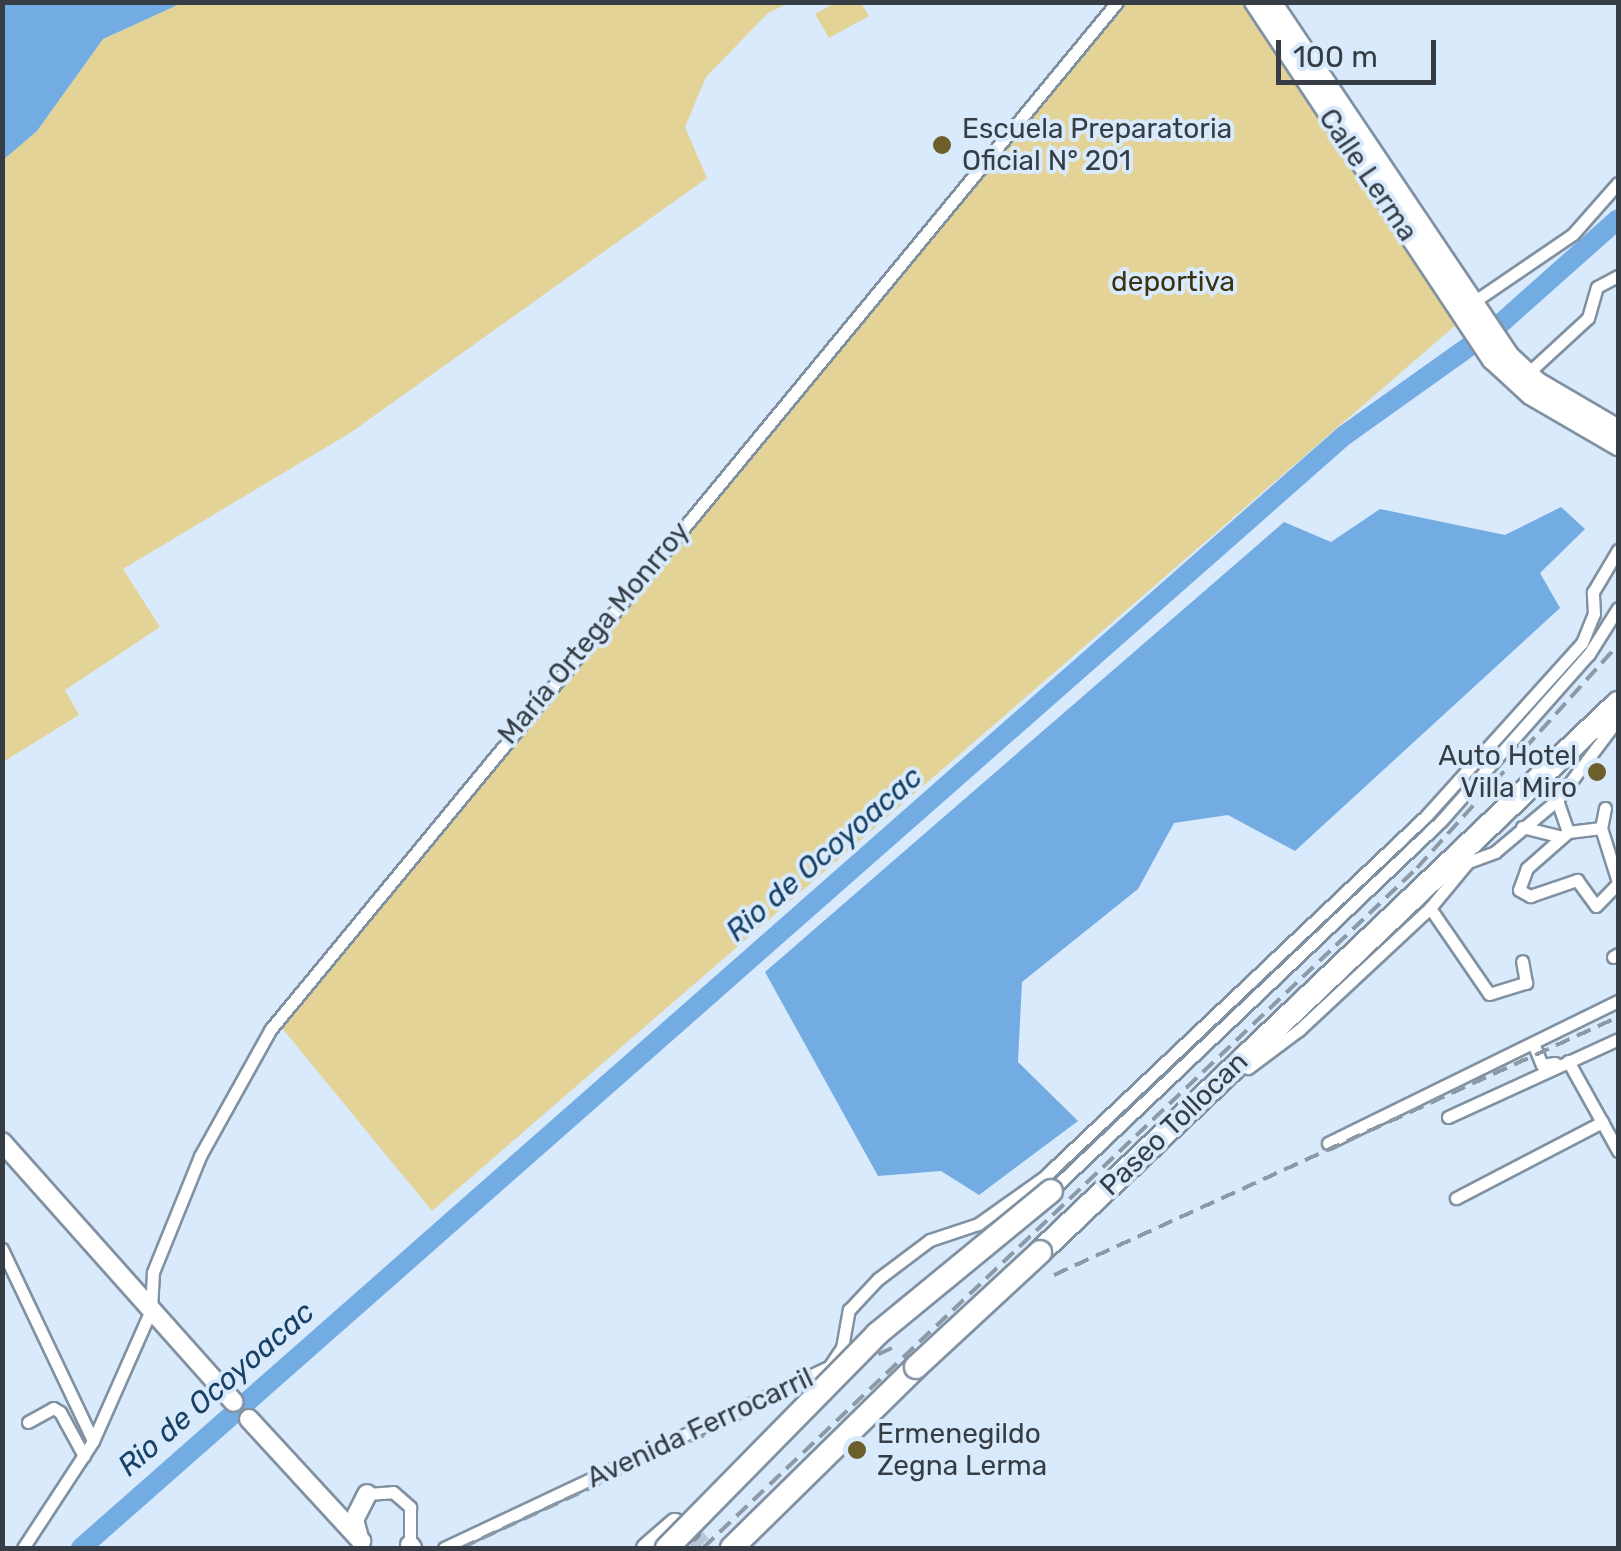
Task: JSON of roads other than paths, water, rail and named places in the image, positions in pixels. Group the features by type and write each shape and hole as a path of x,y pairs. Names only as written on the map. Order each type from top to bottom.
{"highway":[{"name":"Paseo Tollocan","path":"732,1548 916,1367 1618,703"},
{"path":"667,1548 877,1334 1051,1191"}],"street":[{"name":"María Ortega Monrroy","path":"23,1548 93,1442 151,1310 153,1272 200,1156 270,1030 1117,2"},
{"name":"Calle Lerma","path":"1254,2 1472,303 1484,335"},
{"name":"Calle Lerma","path":"1272,2 1363,154 1484,335"},
{"path":"1472,303 1573,234 1618,182"},
{"path":"1526,374 1588,318 1597,287 1618,276"},
{"path":"1484,335 1526,374 1618,429"},
{"path":"1484,335 1513,383 1618,446"},
{"name":"Avenida Ferrocarril","path":"444,1548 829,1366 842,1348 850,1310 878,1279 930,1240 960,1233 1044,1178 1426,816 1582,643 1594,614 1593,592 1618,550"},
{"path":"1051,1191 1441,821 1589,654 1618,608"},
{"path":"1222,1079 1243,1072 1299,1030 1430,908 1468,862 1495,852 1557,800 1618,718"},
{"path":"1557,800 1565,834"},
{"path":"1565,834 1518,878 1522,893 1539,895 1577,880 1596,906 1618,882 1601,828 1604,808"},
{"path":"1522,827 1565,834 1601,828"},
{"path":"1430,908 1489,994 1526,984 1522,962"},
{"path":"1328,1143 1618,1002"},
{"path":"1448,1117 1618,1038"},
{"path":"1533,1043 1542,1065 1568,1061"},
{"path":"1568,1061 1618,1151"},
{"path":"1456,1198 1602,1122"},
{"path":"2,1142 364,1545"},
{"path":"2,1248 93,1442"},
{"path":"28,1422 53,1408 60,1412 84,1456"},
{"path":"329,1504 348,1506 382,1490 403,1498 414,1518 411,1547"},
{"path":"364,1545 354,1520 367,1494"},
{"path":"646,1548 676,1523 690,1531"}],"water":[{"path":"3,2 182,3 103,39 37,131 3,160"},
{"path":"1561,507 1585,529 1540,573 1560,608 1295,851 1228,815 1174,823 1138,889 1022,982 1018,1062 1078,1121 979,1195 941,1171 878,1176 765,972 1284,522 1331,542 1380,509 1505,535"}],"waterway":[{"name":"Rio de Ocoyoacac","path":"81,1548 1345,435 1499,325 1618,219"}],"tunnel":[{"path":"690,1531 705,1548"}],"railway":[{"path":"703,1548 1417,868 1618,645"},
{"path":"1054,1275 1618,1017"},
{"path":"461,1548 892,1348"}],"place":[{"name":"Escuela Preparatoria Oficial N° 201","path":"942,145"},
{"name":"Auto Hotel Villa Miro","path":"1597,772"},
{"name":"Ermenegildo Zegna Lerma","path":"857,1450"}],"park label":[{"name":"deportiva","path":"1173,282"}]}
